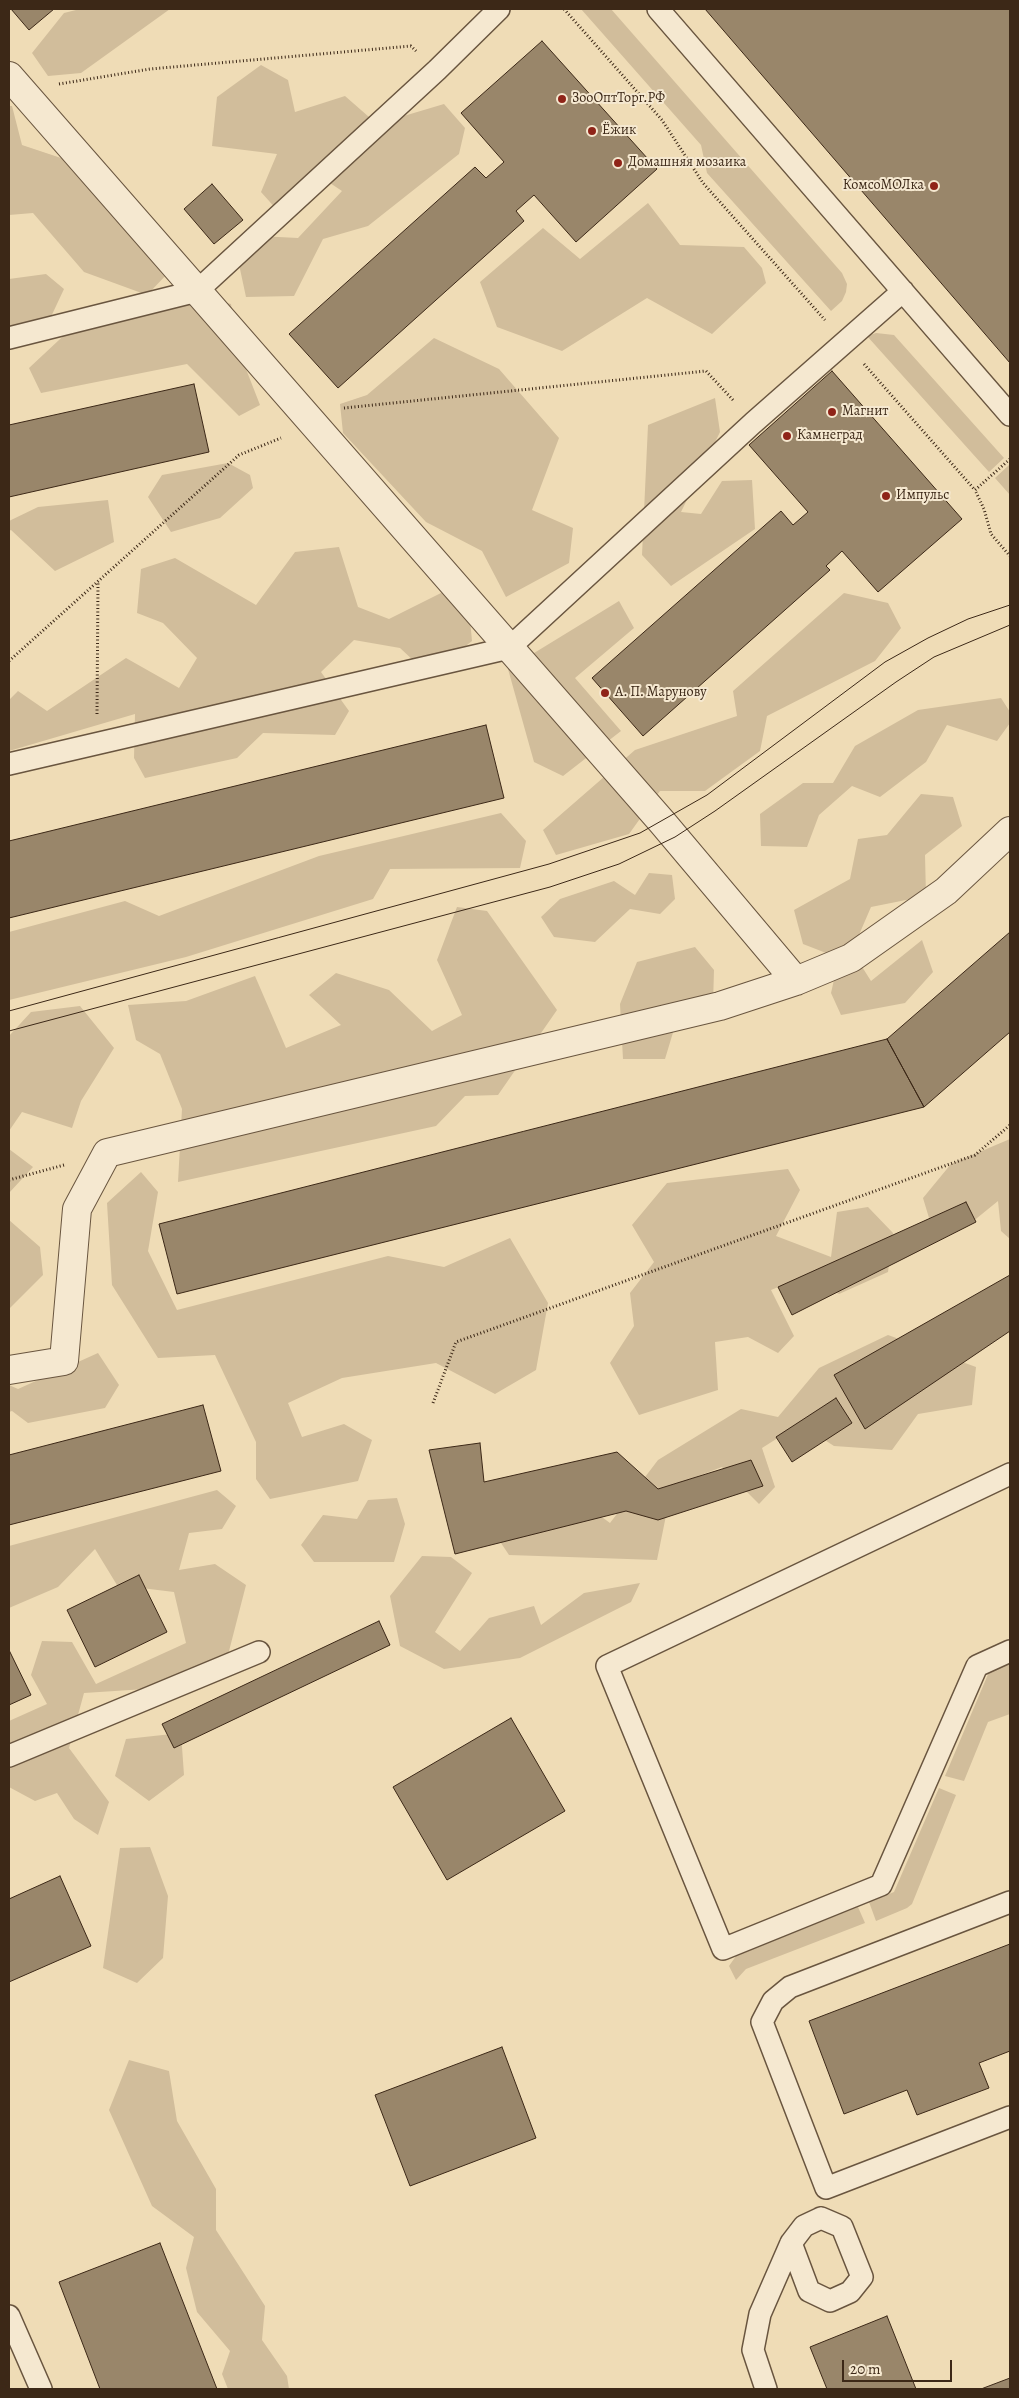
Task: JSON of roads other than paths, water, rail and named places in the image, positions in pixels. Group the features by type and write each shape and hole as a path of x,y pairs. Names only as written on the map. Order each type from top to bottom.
{"street":[{"path":"15,83 662,822 796,981"},
{"path":"9,1370 64,1361 77,1209 107,1153 720,1006 796,981 851,958 946,891 1010,831"}],"lane":[{"path":"9,338 197,291 437,70 499,9"},
{"path":"658,9 1010,415"},
{"path":"9,764 96,742 508,648 753,423 903,291"},
{"path":"1010,1474 607,1666 723,1949 881,1885 977,1666 1010,1651"},
{"path":"9,1756 259,1652"},
{"path":"821,2218 826,2188 762,2022 773,2001 790,1987 1010,1902"},
{"path":"826,2188 1010,2117"},
{"path":"766,2389 753,2350 760,2314 792,2243 804,2226 821,2218 842,2227 862,2277 850,2292 830,2301 809,2291 792,2243"},
{"path":"9,2316 41,2389"}],"tram line":[{"path":"9,1011 549,864 640,833 707,795 885,662 928,638 968,619 1010,605"},
{"path":"9,1031 550,887 619,864 675,837 715,811 934,657 1010,625"}],"place":[{"name":"ЗооОптТорг.РФ","path":"562,99"},
{"name":"Ёжик","path":"592,131"},
{"name":"Домашняя мозаика","path":"618,163"},
{"name":"КомсоМОЛка","path":"934,186"},
{"name":"Магнит","path":"832,412"},
{"name":"Камнеград","path":"787,436"},
{"name":"Импульс","path":"886,496"},
{"name":"А. П. Марунову","path":"605,693"}]}
